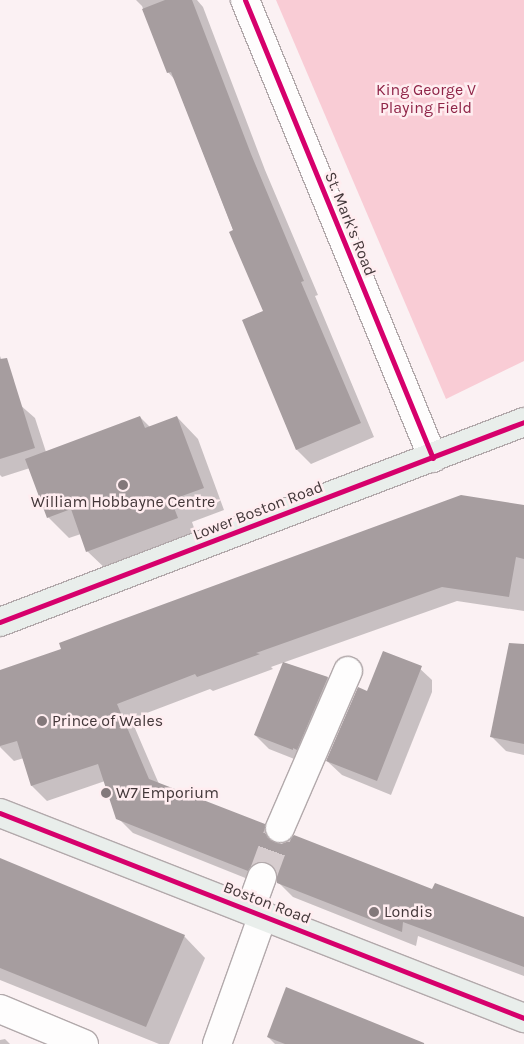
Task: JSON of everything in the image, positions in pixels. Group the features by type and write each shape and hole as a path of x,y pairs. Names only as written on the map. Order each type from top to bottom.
{"main road":[{"name":"Lower Boston Road","path":"0,622 524,422"},
{"name":"Boston Road","path":"0,813 524,1018"}],"street":[{"name":"St. Mark's Road","path":"245,0 433,458"},
{"path":"280,828 348,671"},
{"path":"217,1044 256,913 262,877"},
{"path":"0,1009 84,1044"}],"green space":[{"name":"King George V Playing Field","path":"276,0 524,0 524,361 446,399"}],"building":[{"path":"165,0 192,0 251,154 304,281 301,282 361,423 296,450 242,320 263,311 229,232 233,230 171,72 167,73 142,9"},
{"path":"7,358 35,448 0,459 0,359"},
{"name":"William Hobbayne Centre","path":"140,416 145,428 177,416 204,488 171,500 178,518 86,552 71,509 47,518 25,459"},
{"path":"461,495 524,505 524,559 516,557 509,597 442,587 256,653 260,654 197,677 195,674 117,704 149,779 265,824 267,837 274,842 281,844 289,841 294,835 432,889 435,883 524,917 524,967 403,922 402,932 277,883 277,874 274,867 268,863 259,862 252,865 248,871 116,819 98,764 31,786 17,741 0,746 0,670 61,649 59,643"},
{"path":"509,643 524,644 524,744 490,737"},
{"path":"383,651 422,666 377,781 326,761 358,687 367,691"},
{"path":"283,662 328,677 297,750 254,735"},
{"path":"0,858 185,935 146,1027 0,968"},
{"path":"286,987 424,1044 285,1044 267,1037"}],"tunnel":[{"path":"262,877 280,828"}],"cycle path":[{"path":"245,0 433,458"},
{"path":"0,622 524,422"},
{"path":"0,813 524,1018"}],"place":[{"name":"William Hobbayne Centre","path":"123,485"},
{"name":"Prince of Wales","path":"42,721"},
{"name":"W7 Emporium","path":"106,793"},
{"name":"Londis","path":"374,912"}]}
